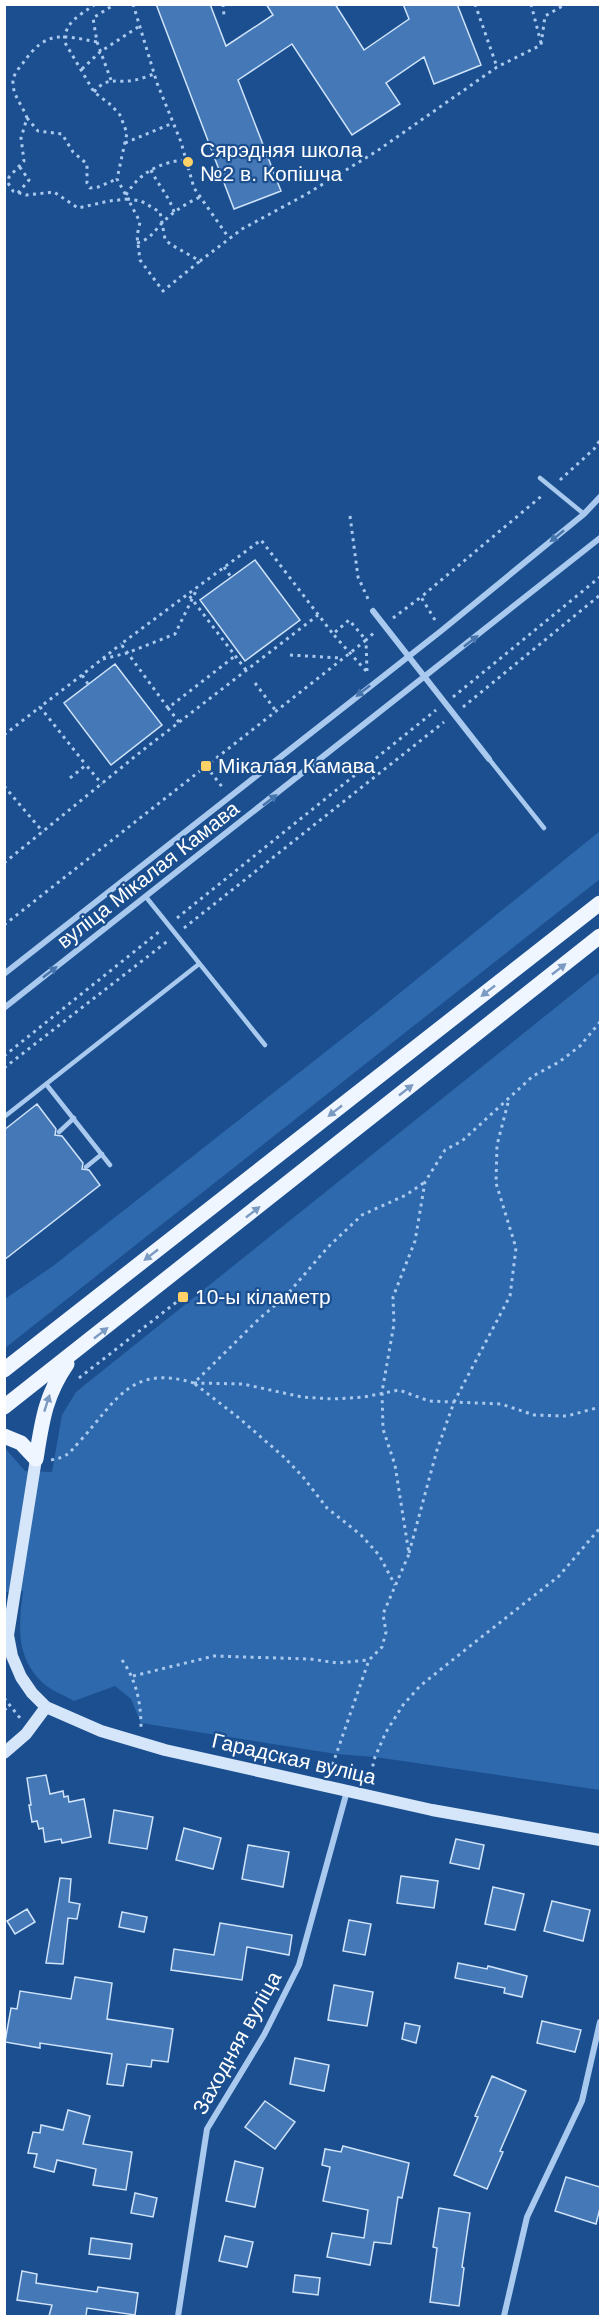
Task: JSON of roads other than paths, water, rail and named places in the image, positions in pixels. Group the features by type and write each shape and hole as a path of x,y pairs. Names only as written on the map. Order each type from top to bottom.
{"main road":[{"path":"4,1370 600,903"},
{"path":"4,1407 169,1279 600,936"},
{"path":"4,1436 42,1455 47,1401 51,1389 75,1353"}],"street":[{"name":"вуліца Мікалая Камава","path":"4,974 409,656 584,514 600,497"},
{"name":"вуліца Мікалая Камава","path":"4,1008 600,538"},
{"path":"373,611 489,759"},
{"path":"4,1753 26,1734 46,1707 21,1677 12,1656 8,1635 8,1605 42,1455"},
{"name":"Гарадская вуліца","path":"46,1707 101,1731 141,1744 432,1810 600,1840"},
{"name":"Заходняя вуліца","path":"178,2316 207,2129 264,2035 300,1965 347,1790"},
{"path":"504,2316 527,2217 582,2101 600,2022"}],"lane":[{"path":"540,478 584,514"},
{"path":"489,759 544,828"},
{"path":"146,897 265,1045"},
{"path":"4,1117 199,963"},
{"path":"46,1084 110,1165"},
{"path":"59,1132 74,1118"},
{"path":"86,1167 102,1154"}],"place":[{"name":"Сярэдняя школа №2 в. Копішча","path":"188,162"},
{"name":"Мікалая Камава","path":"206,766"},
{"name":"10-ы кіламетр","path":"183,1297"}]}
